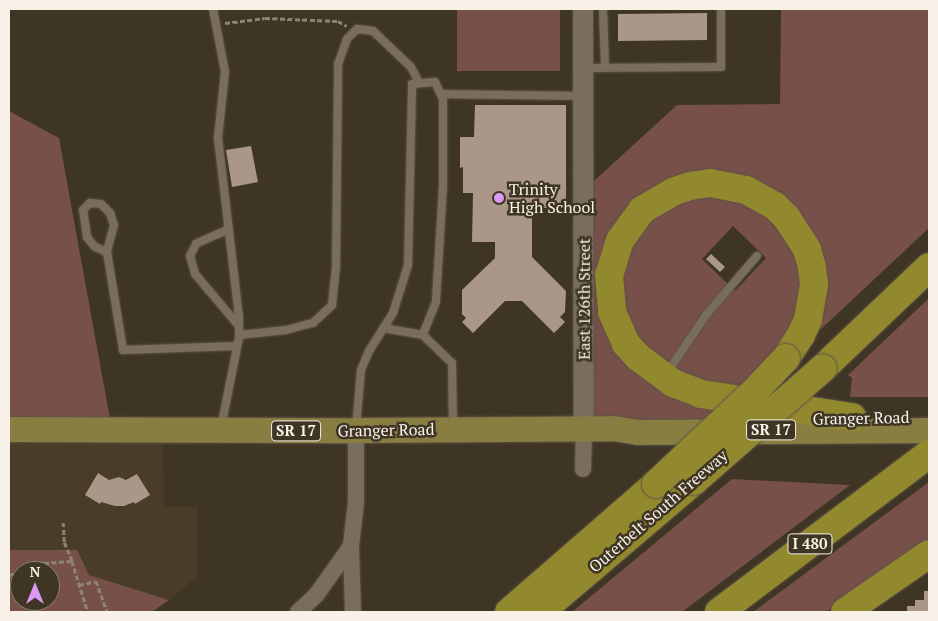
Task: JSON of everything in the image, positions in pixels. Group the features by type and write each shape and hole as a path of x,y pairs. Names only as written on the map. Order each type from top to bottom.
{"highway":[{"path":"509,612 656,484 753,393 786,358 801,335 812,301 812,267 798,233 775,206 746,190 711,183 690,186 658,199 642,210 620,240 613,257 609,276 612,312 618,329 638,357 664,377 686,389 717,398 852,417"},
{"name":"Outerbelt South Freeway","path":"540,612 694,481 822,368 929,267"},
{"name":"I 480","path":"719,612 929,454"},
{"path":"845,612 929,554"}],"main road":[{"name":"Granger Road","path":"613,428 639,422 929,417"},
{"name":"Granger Road","path":"9,430 221,431 584,428 613,428 639,432 929,430"}],"street":[{"name":"East 126th Street","path":"583,9 584,469"},
{"path":"353,612 351,546 356,502 356,430"},
{"path":"298,612 317,594 351,546"}],"lane":[{"path":"213,9 224,72 218,138 239,326 239,335 221,431"},
{"path":"604,9 605,67"},
{"path":"584,68 721,67 721,9"},
{"path":"239,335 286,330 312,323 332,305 336,268 338,64 347,39 356,31 373,31 411,67 419,83"},
{"path":"356,430 361,370 369,351 393,313 408,265 412,84 435,82 443,98 444,186 436,302 423,335"},
{"path":"441,94 584,96"},
{"path":"107,252 95,247 87,237 83,210 90,203 101,204 110,213 114,225 107,252 123,350 237,346"},
{"path":"229,229 196,244 190,256 195,274 239,326"},
{"path":"664,377 706,315 757,256"},
{"path":"383,328 423,335 452,363 454,429"}],"path":[{"path":"216,24 266,18 320,19 338,21 356,31"},
{"path":"63,523 64,542 88,612"},
{"path":"60,562 72,561"},
{"path":"79,585 96,581 107,612"}],"shaded area":[{"path":"457,9 560,9 560,71 457,71"},
{"path":"781,9 929,9 929,228 710,433 584,428 583,191 677,105 780,104","holes":["733,226 766,258 735,291 702,259"]},
{"path":"9,111 59,138 112,430 9,430"},
{"path":"929,298 929,397 850,397 852,378 848,375"},
{"path":"9,430 163,430 164,507 198,507 197,577 169,600 89,575 77,550 9,550"},
{"path":"732,479 850,485 682,612 572,612"},
{"path":"929,482 929,542 826,612 753,612"},
{"path":"9,550 77,550 89,575 169,600 152,612 9,612"}],"building":[{"path":"707,13 707,40 618,41 618,14"},
{"path":"475,105 566,105 566,208 532,208 532,257 566,291 565,312 560,317 565,322 554,333 522,301 505,301 473,333 462,322 466,318 462,314 462,290 495,258 495,242 472,242 473,193 463,193 463,167 460,168 460,137 474,137"},
{"path":"251,146 258,182 232,187 226,150"},
{"path":"711,254 725,267 720,272 706,259"},
{"path":"98,473 109,480 119,477 126,480 137,474 150,495 135,504 134,502 124,506 115,506 101,502 100,504 85,495"},
{"path":"924,591 929,591 929,612 907,612 907,606 915,606 915,600 924,600"}],"place":[{"name":"Trinity High School","path":"499,198"}]}
